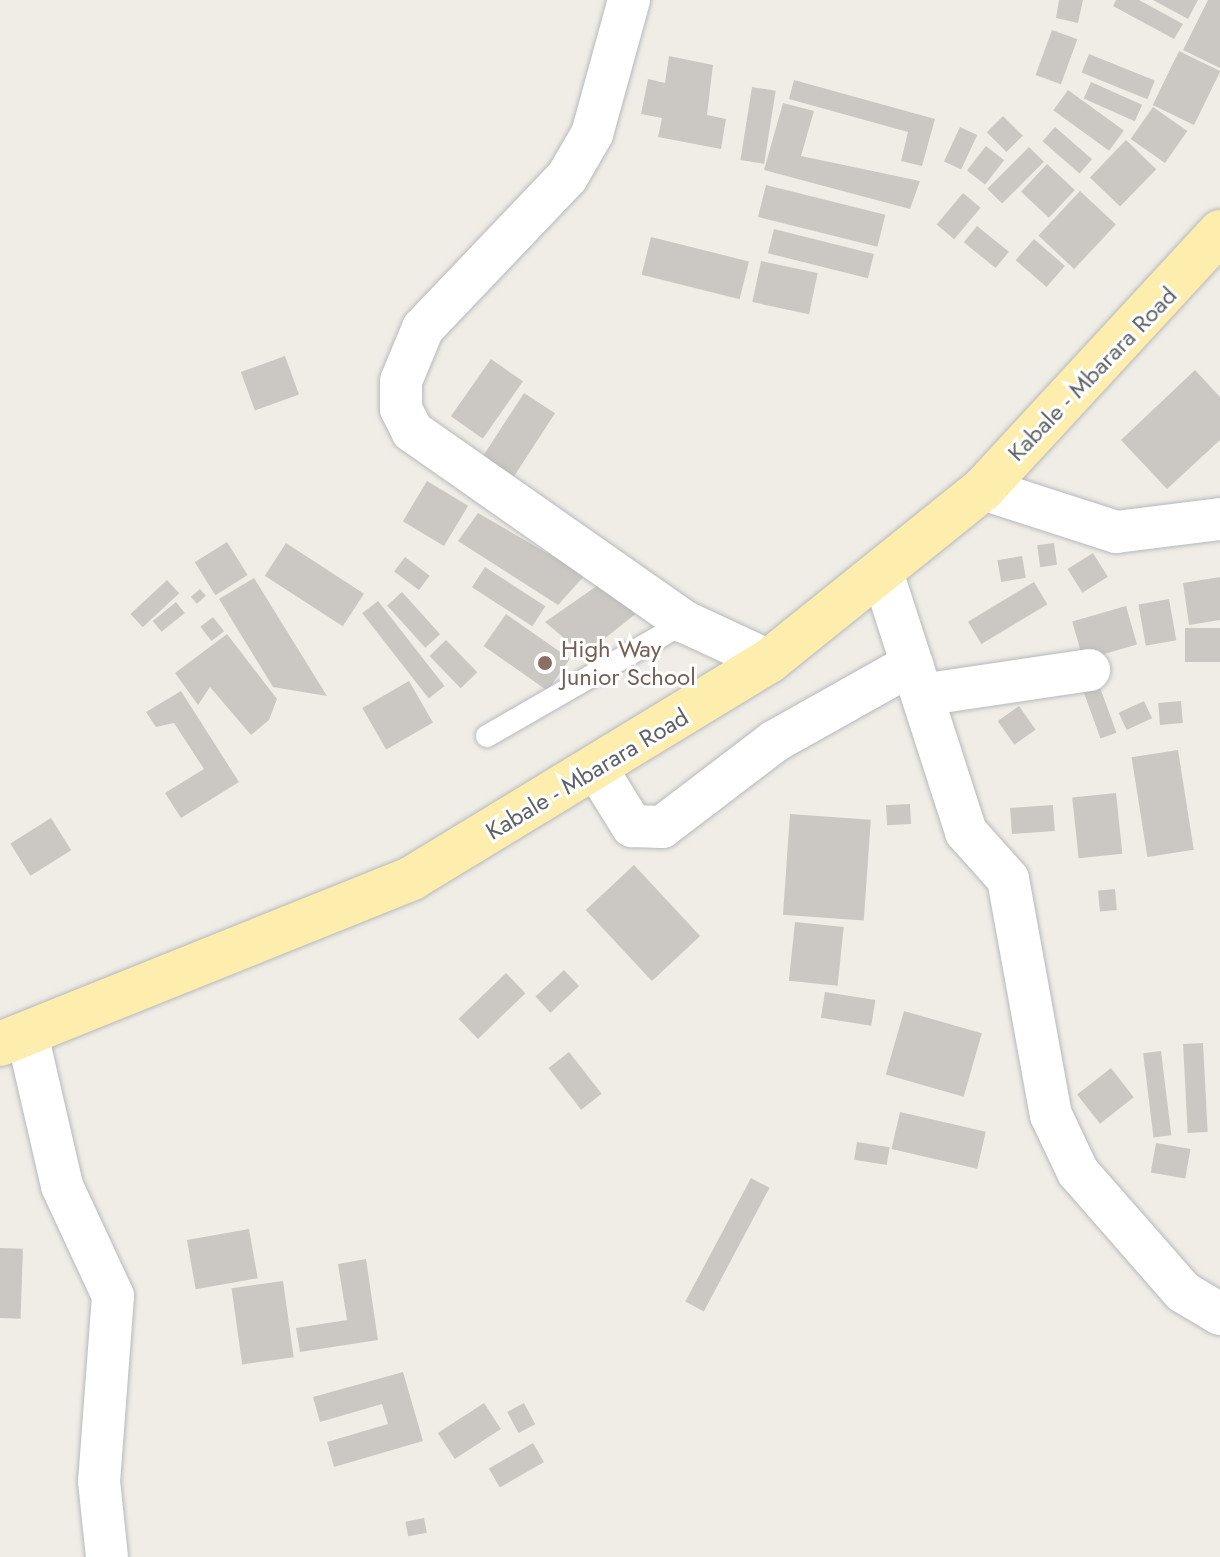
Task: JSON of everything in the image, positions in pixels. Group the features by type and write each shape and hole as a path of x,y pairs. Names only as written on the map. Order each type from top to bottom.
{"main road":[{"name":"Kabale - Mbarara Road","path":"14,1039 412,878 598,771 769,661 883,575 983,489 1169,295 1220,232"}],"street":[{"path":"629,0 592,134 567,177 423,328 401,381 401,409 412,431 685,622 769,661"},
{"path":"983,489 1116,532 1220,519"},
{"path":"883,575 966,832 1008,879 1051,1115 1078,1172 1183,1292 1220,1314"},
{"path":"598,771 632,826 662,827 775,741 917,679 1089,670"},
{"path":"14,1039 62,1186 113,1296 99,1481 107,1557"}],"lane":[{"path":"487,736 685,622"}],"building":[{"path":"1059,0 1083,0 1078,23 1056,18"},
{"path":"1116,0 1139,0 1183,24 1174,39 1113,6"},
{"path":"1153,0 1198,0 1188,19"},
{"path":"1208,0 1220,0 1220,68 1183,50"},
{"path":"1052,30 1077,39 1061,84 1036,75"},
{"path":"1179,51 1220,71 1194,125 1153,105"},
{"path":"1089,54 1155,81 1147,99 1082,73"},
{"path":"669,56 713,65 707,115 726,119 721,149 658,137 662,118 641,114 648,79 665,83"},
{"path":"794,80 935,119 922,166 901,161 908,132 789,99"},
{"path":"1091,82 1142,105 1135,121 1084,98"},
{"path":"752,87 776,91 764,164 740,160"},
{"path":"1068,90 1124,131 1109,151 1053,110"},
{"path":"783,103 814,111 801,156 920,181 910,209 764,170"},
{"path":"1153,107 1187,131 1165,163 1131,139"},
{"path":"1003,116 1023,136 1007,152 987,132"},
{"path":"960,127 977,135 961,169 944,161"},
{"path":"1055,127 1092,159 1080,173 1043,141"},
{"path":"1126,140 1156,169 1120,207 1090,177"},
{"path":"986,146 1004,160 985,185 967,170"},
{"path":"1029,147 1044,162 1002,204 987,189"},
{"path":"1047,164 1075,190 1049,218 1021,192"},
{"path":"766,185 885,215 877,247 758,217"},
{"path":"1080,191 1116,224 1074,269 1038,236"},
{"path":"963,193 981,208 954,239 937,224"},
{"path":"977,226 1009,252 996,268 964,242"},
{"path":"774,229 874,254 868,278 768,253"},
{"path":"651,237 749,261 740,299 642,275"},
{"path":"1034,239 1065,266 1047,287 1016,260"},
{"path":"761,261 818,273 809,314 752,302"},
{"path":"285,356 299,395 255,411 241,372"},
{"path":"491,359 523,381 483,439 451,416"},
{"path":"1195,370 1220,397 1220,440 1167,489 1121,440"},
{"path":"524,393 555,413 511,480 480,460"},
{"path":"427,481 468,506 444,546 403,521"},
{"path":"478,513 585,575 558,605 458,541"},
{"path":"227,542 248,575 215,595 195,562"},
{"path":"286,543 364,594 343,626 265,576"},
{"path":"1054,543 1057,565 1040,567 1037,545"},
{"path":"1093,553 1108,577 1082,593 1068,569"},
{"path":"1022,556 1026,578 1001,582 997,560"},
{"path":"405,557 430,576 419,590 394,571"},
{"path":"485,567 545,606 532,626 472,587"},
{"path":"1220,577 1220,620 1189,625 1183,583"},
{"path":"254,578 327,696 273,687 219,599"},
{"path":"167,580 179,593 143,627 130,614"},
{"path":"604,581 643,608 584,655 545,622"},
{"path":"1034,582 1047,604 981,644 968,622"},
{"path":"200,589 206,596 197,604 191,597"},
{"path":"402,592 440,634 425,648 387,605"},
{"path":"1169,599 1176,640 1146,646 1138,604"},
{"path":"378,601 444,686 429,698 362,613"},
{"path":"176,602 185,613 161,632 153,621"},
{"path":"1126,606 1137,644 1083,660 1072,621"},
{"path":"506,614 570,659 548,691 484,646"},
{"path":"213,617 224,631 211,641 200,627"},
{"path":"1185,628 1220,628 1220,662 1185,662"},
{"path":"227,634 277,699 269,720 251,735 210,687 198,705 175,673"},
{"path":"446,640 477,672 461,688 429,656"},
{"path":"409,681 433,723 386,750 362,708"},
{"path":"1098,682 1116,733 1100,739 1082,688"},
{"path":"181,691 239,782 181,818 165,793 204,769 174,723 156,727 146,712"},
{"path":"1144,701 1152,718 1127,730 1119,713"},
{"path":"1181,701 1183,723 1160,725 1158,703"},
{"path":"1019,706 1036,730 1014,745 998,721"},
{"path":"1178,750 1194,850 1147,857 1132,757"},
{"path":"1116,793 1122,854 1079,858 1072,798"},
{"path":"910,804 911,824 887,825 886,805"},
{"path":"1053,805 1055,831 1012,834 1010,808"},
{"path":"790,814 871,820 864,920 783,915"},
{"path":"51,818 71,850 30,876 10,843"},
{"path":"634,865 700,936 652,981 586,910"},
{"path":"1115,889 1117,910 1100,911 1098,890"},
{"path":"795,922 844,927 838,986 789,981"},
{"path":"564,970 579,986 550,1013 535,997"},
{"path":"506,973 525,993 478,1039 459,1019"},
{"path":"825,992 875,1000 871,1026 821,1018"},
{"path":"904,1011 982,1033 964,1097 886,1074"},
{"path":"1203,1043 1208,1132 1188,1133 1183,1044"},
{"path":"1161,1051 1171,1135 1153,1138 1143,1053"},
{"path":"569,1052 602,1094 581,1110 549,1068"},
{"path":"1111,1068 1134,1097 1100,1124 1077,1094"},
{"path":"900,1112 986,1132 977,1169 891,1149"},
{"path":"857,1142 890,1147 887,1165 854,1160"},
{"path":"1156,1143 1190,1149 1185,1179 1151,1173"},
{"path":"751,1178 770,1188 704,1311 685,1302"},
{"path":"249,1229 258,1278 196,1289 187,1240"},
{"path":"0,1248 23,1249 21,1319 0,1318"},
{"path":"366,1259 378,1340 300,1352 296,1328 347,1320 338,1264"},
{"path":"283,1281 294,1357 242,1364 232,1288"},
{"path":"403,1372 423,1441 334,1467 327,1442 388,1424 382,1404 320,1422 313,1397"},
{"path":"484,1403 501,1429 455,1459 438,1433"},
{"path":"524,1403 535,1424 518,1433 507,1412"},
{"path":"533,1443 544,1462 500,1488 489,1468"},
{"path":"424,1518 427,1533 408,1536 405,1522"}],"place":[{"name":"High Way Junior School","path":"545,663"}]}
